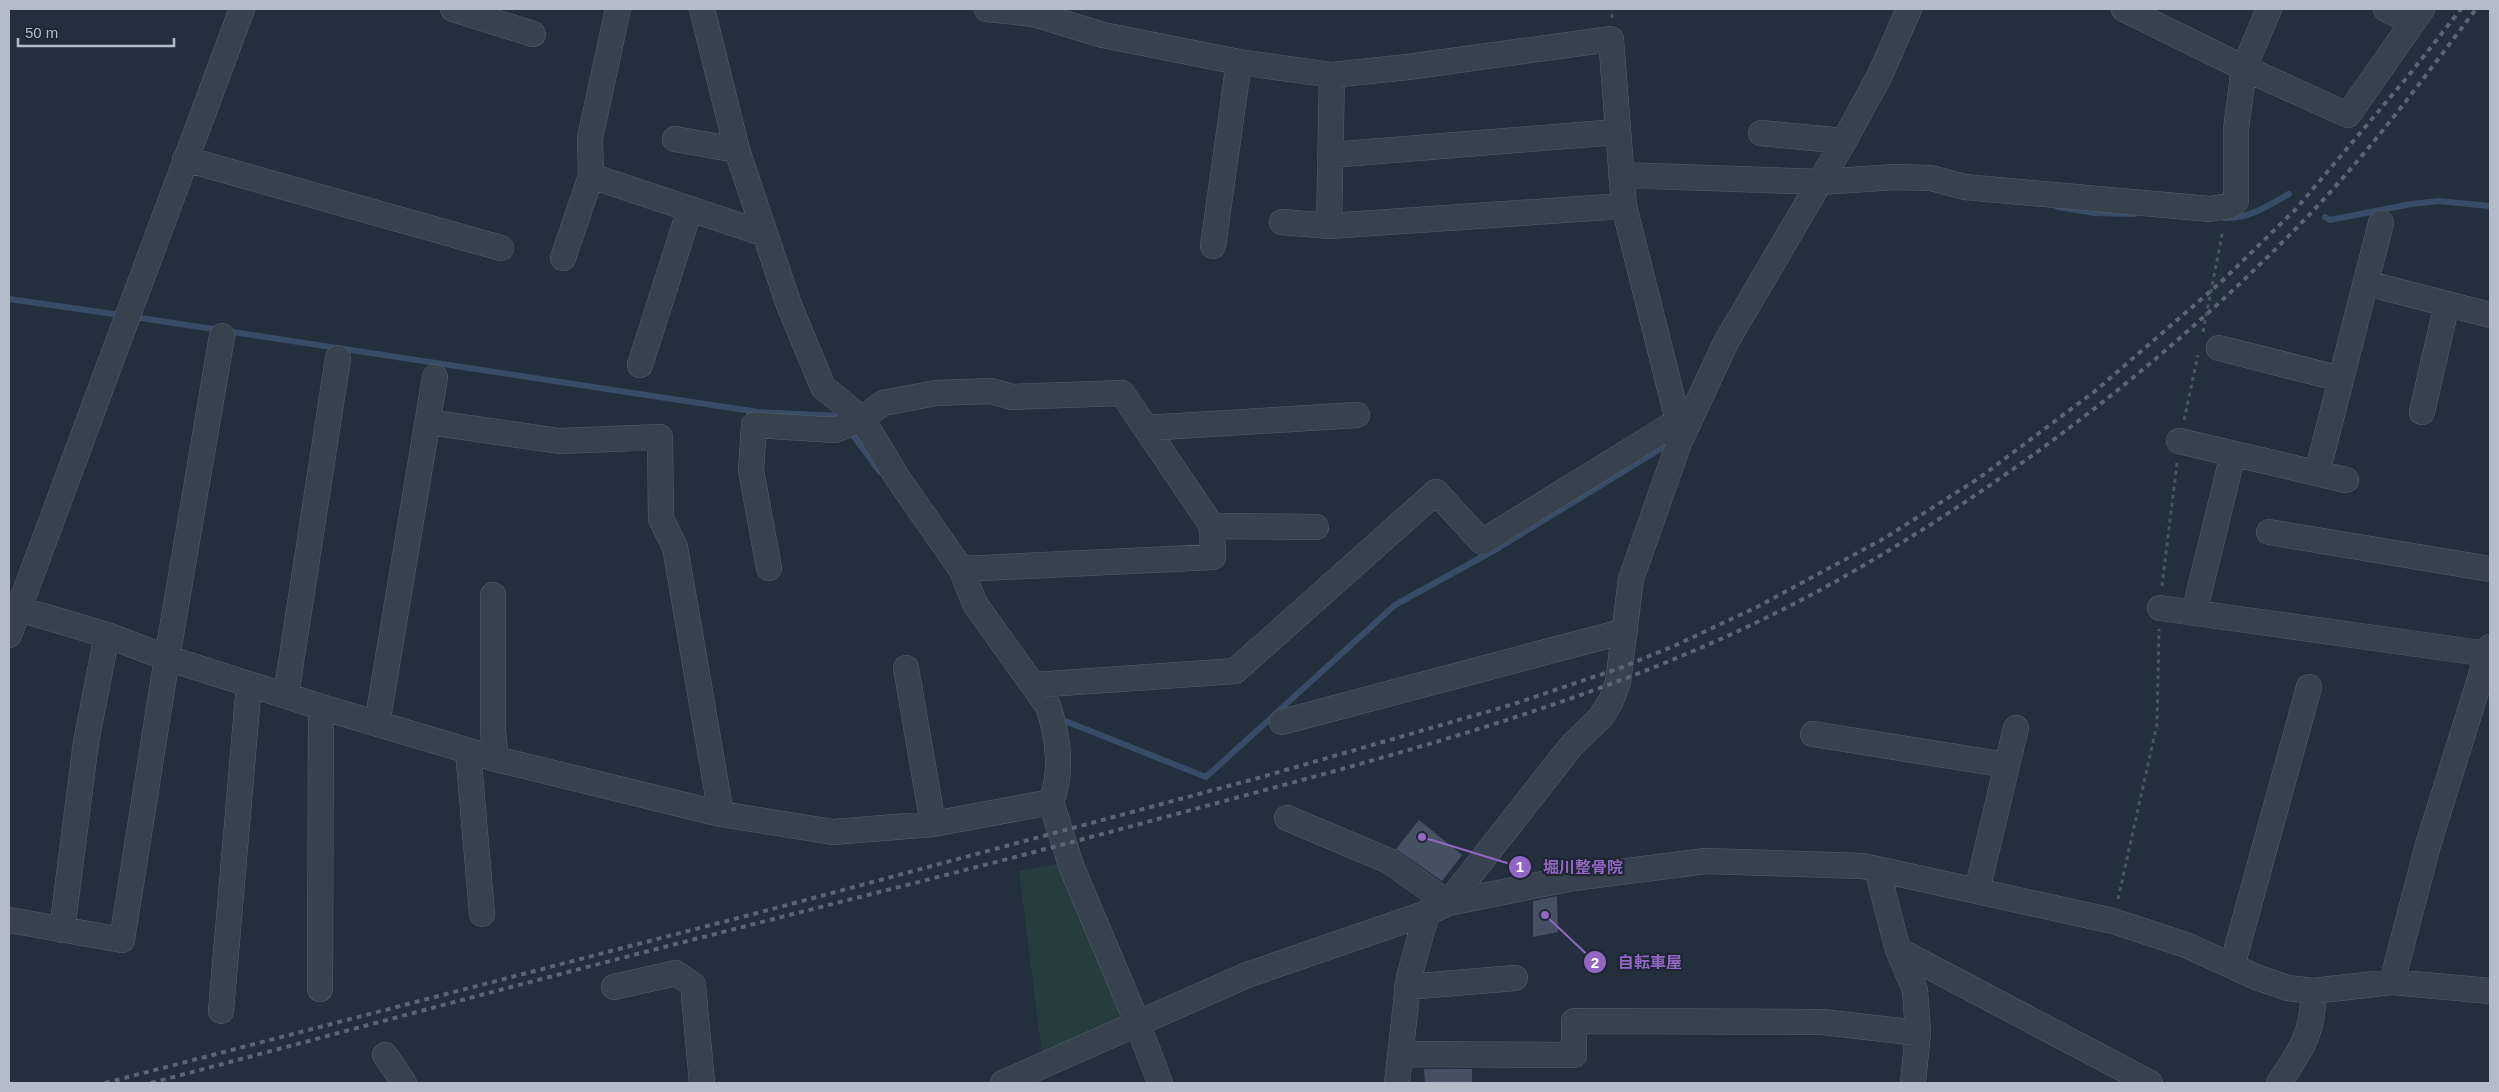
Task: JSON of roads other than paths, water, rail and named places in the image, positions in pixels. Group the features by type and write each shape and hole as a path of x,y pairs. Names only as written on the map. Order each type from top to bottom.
{"street":[{"path":"9,635 13,607 242,9"},
{"path":"452,9 533,34"},
{"path":"563,258 591,176 590,138 618,9"},
{"path":"702,9 737,150 789,305 824,386 852,424 896,477 961,569 975,604 1034,685 1051,714 1058,768 1056,790 1051,802 1072,868 1137,1022 1160,1083"},
{"path":"987,9 1034,14 1103,35 1239,62 1332,75 1408,67 1611,39 1616,132 1624,206 1681,430"},
{"path":"1397,1083 1408,987 1438,908 1572,745 1601,717 1606,709 1618,682 1631,579 1681,430 1726,342 1821,182 1880,75 1909,9"},
{"path":"2124,9 2244,68 2348,115 2418,15 2386,9"},
{"path":"1621,176 1821,182 1895,177 1931,178 1975,188 2210,209 2228,206 2236,200 2236,129 2244,68 2269,9"},
{"path":"1213,246 1239,62"},
{"path":"1329,226 1332,75"},
{"path":"1330,155 1616,132"},
{"path":"1761,133 1844,141"},
{"path":"676,139 737,150"},
{"path":"185,159 501,248"},
{"path":"591,176 765,234"},
{"path":"1282,222 1329,226 1624,206"},
{"path":"640,365 690,209"},
{"path":"2316,473 2381,223"},
{"path":"2366,283 2490,316"},
{"path":"2422,412 2448,304"},
{"path":"9,920 122,940 167,658 222,336"},
{"path":"2206,345 2341,379"},
{"path":"286,695 338,358"},
{"path":"377,724 435,377"},
{"path":"769,568 751,470 754,424 835,430 852,424 884,403 936,393 992,391 1012,396 1122,393 1212,526 1213,557 961,569"},
{"path":"1146,428 1357,415"},
{"path":"428,422 560,441 660,437 660,519 674,547 721,814"},
{"path":"1034,685 1235,671 1436,492 1482,542 1681,430"},
{"path":"2179,441 2346,480"},
{"path":"2194,613 2232,454"},
{"path":"1212,526 1316,527"},
{"path":"2269,532 2490,569"},
{"path":"493,595 493,732 496,759"},
{"path":"13,607 107,635 167,658 249,684 468,751 721,814 833,832 933,824 1051,802"},
{"path":"2160,608 2489,650 2428,845 2392,982"},
{"path":"1282,722 1625,631"},
{"path":"62,930 86,742 107,635"},
{"path":"906,668 933,824"},
{"path":"221,1011 249,684"},
{"path":"2232,966 2309,687"},
{"path":"320,989 322,707"},
{"path":"1977,891 2016,728"},
{"path":"1813,734 2006,765"},
{"path":"468,751 482,914"},
{"path":"1288,818 1389,861 1438,908"},
{"path":"1003,1083 1137,1022 1247,975 1438,908 1573,878 1706,861 1862,866 1877,869 2113,921 2186,946 2288,988 2314,991 2392,982 2490,991"},
{"path":"1877,869 1898,950 1915,990 1918,1033 1913,1083"},
{"path":"1898,950 2150,1083"},
{"path":"614,987 676,973 693,985 702,1083"},
{"path":"1408,987 1515,978"},
{"path":"2279,1083 2305,1044 2314,1011 2314,991"},
{"path":"1400,1054 1574,1055 1574,1021 1823,1022 1918,1033"},
{"path":"385,1055 404,1083"}],"waterway":[{"path":"2224,218 2250,214 2289,194"},
{"path":"2325,217 2330,220 2411,204 2439,201 2490,206"},
{"path":"2057,207 2095,213 2134,214"},
{"path":"9,299 121,315"},
{"path":"134,317 758,412 840,416 842,420"},
{"path":"849,430 880,472"},
{"path":"1060,719 1206,777 1395,605 1500,547 1670,443"}],"railway":[{"path":"105,1083 780,907 1258,778 1514,704 1620,668 1674,646 1757,607 1885,538 1979,478 2094,392 2221,282 2296,209 2409,75 2461,9"},
{"path":"151,1083 586,967 1085,839 1410,750 1582,694 1667,662 1750,625 1831,584 1960,506 2084,417 2144,369 2257,267 2310,214 2396,114 2476,9"}],"place":[{"name":"堀川整骨院","path":"1422,837"},
{"name":"自転車屋","path":"1545,915"}]}
